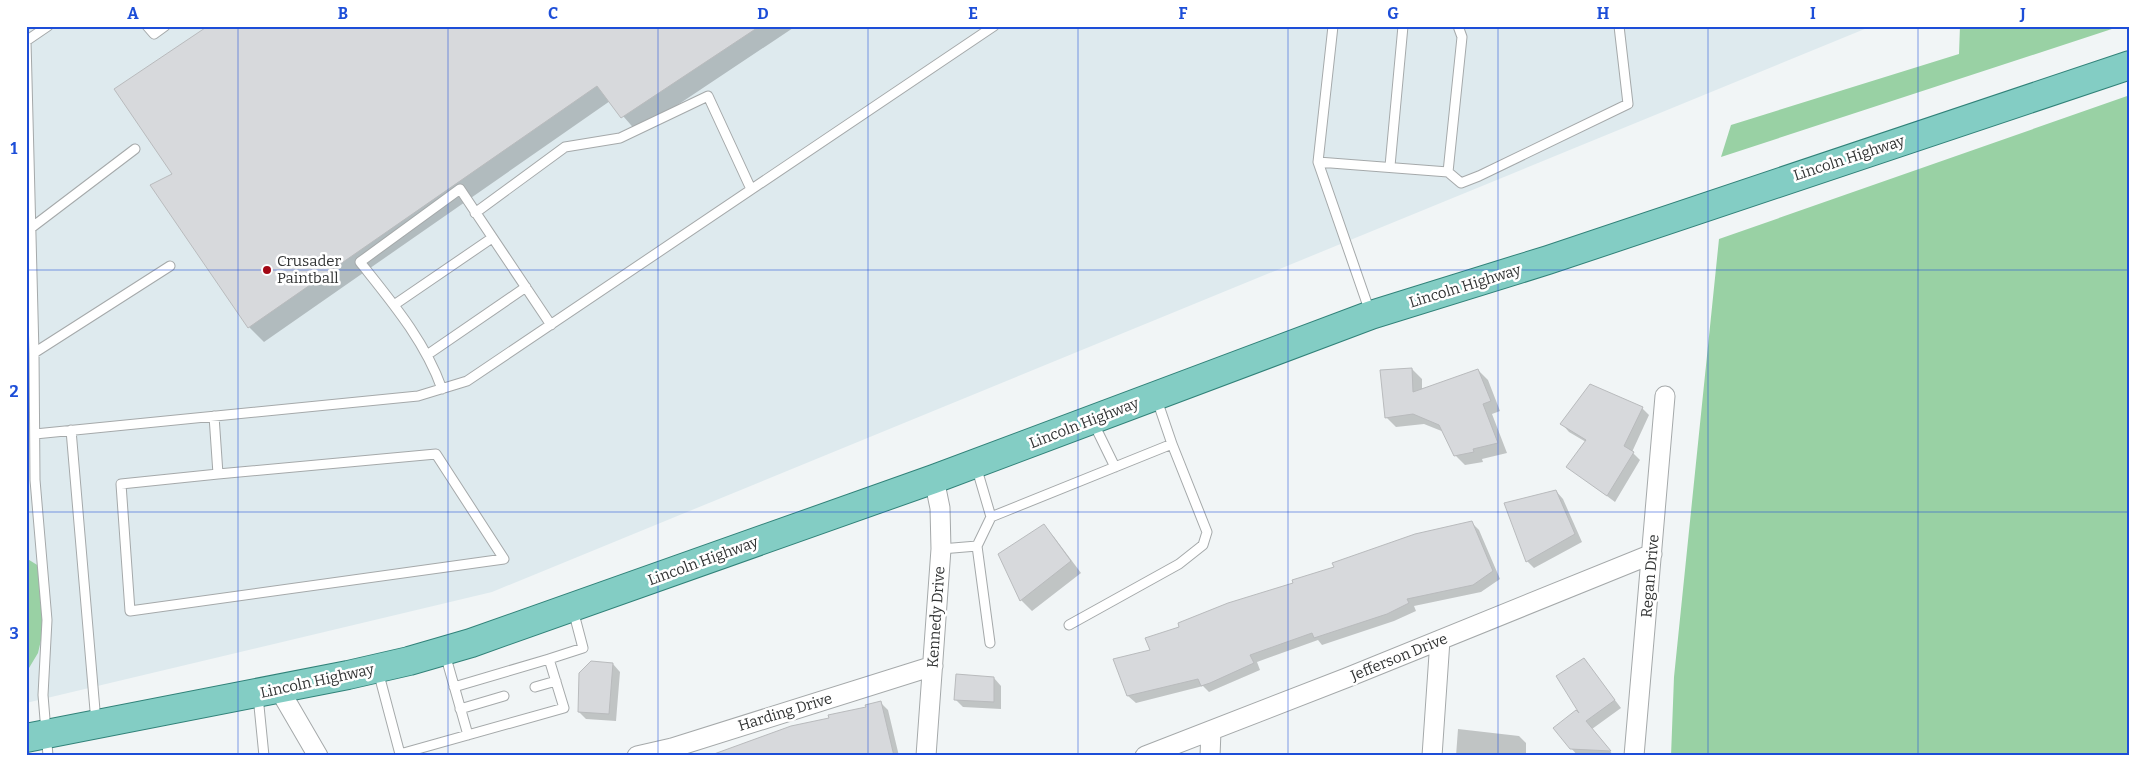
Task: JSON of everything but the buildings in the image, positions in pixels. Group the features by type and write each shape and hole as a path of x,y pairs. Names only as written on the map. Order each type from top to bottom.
{"main road":[{"name":"Lincoln Highway","path":"40,743 96,725 377,668 444,650 572,607 934,478 1371,315 1548,260 2130,65"}],"street":[{"name":"Regan Drive","path":"1634,756 1665,396"},
{"name":"Kennedy Drive","path":"926,756 941,549 940,508 934,478"},
{"name":"Jefferson Drive","path":"1145,756 1652,554"},
{"path":"1432,756 1440,640"},
{"name":"Harding Drive","path":"636,756 672,748 933,666"},
{"path":"268,691 318,756"},
{"path":"1210,756 1211,731"}],"lane":[{"path":"40,743 47,620 35,480 34,353 29,281 30,228 26,40 48,26"},
{"path":"147,26 154,34 165,26"},
{"path":"35,434 418,396 467,381 994,26"},
{"path":"1333,26 1318,162 1371,315"},
{"path":"1390,166 1403,26"},
{"path":"1448,172 1462,37 1458,26"},
{"path":"1318,162 1390,166 1448,172 1461,182 1479,176 1628,104 1619,26"},
{"path":"475,212 565,147 620,138 708,96 751,189"},
{"path":"30,228 135,149"},
{"path":"442,389 434,366 427,355 394,305 360,262 460,190 551,325"},
{"path":"394,305 492,238"},
{"path":"34,353 170,266"},
{"path":"427,355 526,287"},
{"path":"1069,625 1178,564 1203,545 1207,532 1172,444 1156,396"},
{"path":"214,416 218,474"},
{"path":"1091,420 1115,467"},
{"path":"71,430 96,725"},
{"path":"990,643 977,546 991,517 1172,444"},
{"path":"436,454 504,559 130,611 121,484 218,474 436,454"},
{"path":"975,463 991,517"},
{"path":"941,549 977,546"},
{"path":"454,687 583,648 572,607"},
{"path":"444,650 468,736"},
{"path":"377,668 400,754 564,708 550,659"},
{"path":"535,687 556,681"},
{"path":"264,756 268,691"},
{"path":"460,709 504,696"}],"shaded area":[{"path":"26,26 1872,26 492,592 26,703"}],"green space":[{"path":"1960,26 2121,26 1721,157 1731,125 1959,54"},
{"path":"2130,95 2130,756 1671,756 1674,677 1719,239"},
{"path":"26,558 42,568 44,627 38,653 26,673"}],"place":[{"name":"Crusader Paintball","path":"267,270"}]}
